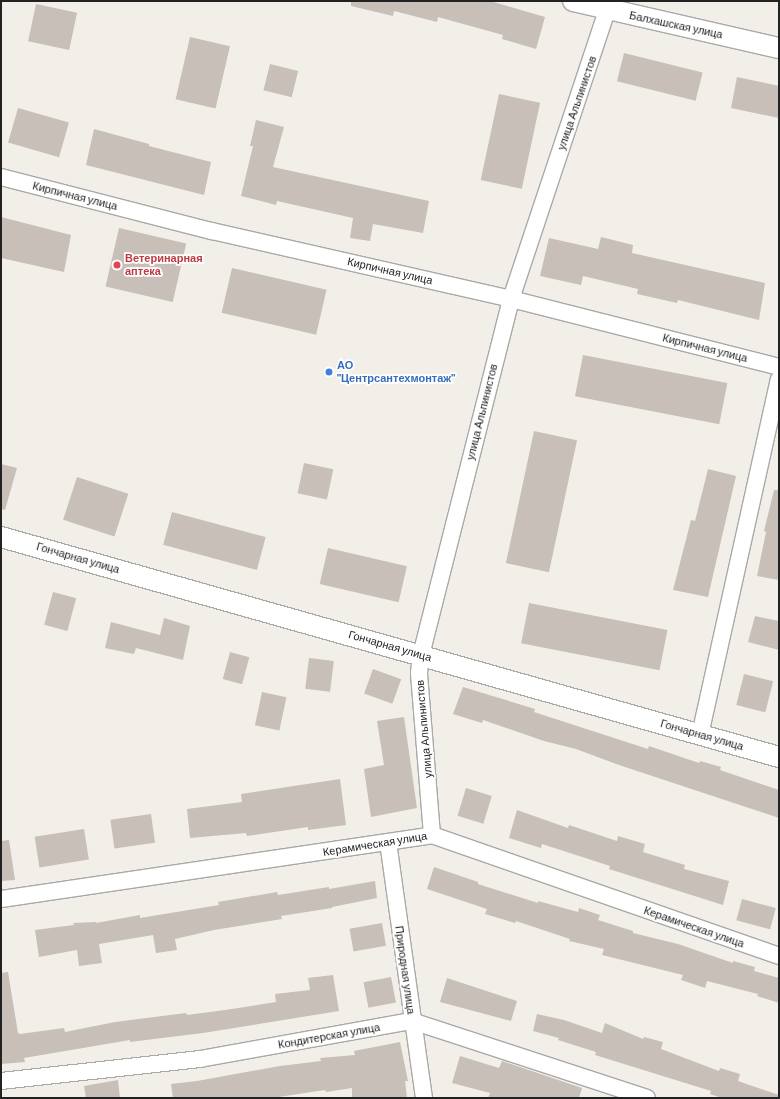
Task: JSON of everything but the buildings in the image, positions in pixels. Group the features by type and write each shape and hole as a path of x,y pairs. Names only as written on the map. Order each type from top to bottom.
{"street":[{"name":"Балхашская улица","path":"573,1 609,6 779,48"},
{"name":"улица Альпинистов","path":"432,835 419,673 421,655 510,299 609,6"},
{"name":"Кирпичная улица","path":"1,177 212,231 510,299 779,367"},
{"path":"700,735 779,380"},
{"name":"Гончарная улица","path":"1,537 779,757"},
{"name":"Керамическая улица","path":"1,899 432,835 779,956"},
{"name":"Природная улица","path":"388,842 424,1098"},
{"name":"Кондитерская улица","path":"1,1081 200,1059 412,1021 647,1098"}],"place":[{"name":"Ветеринарная аптека","path":"117,265"},
{"name":"АО \"Центрсантехмонтаж\"","path":"329,372"}]}
